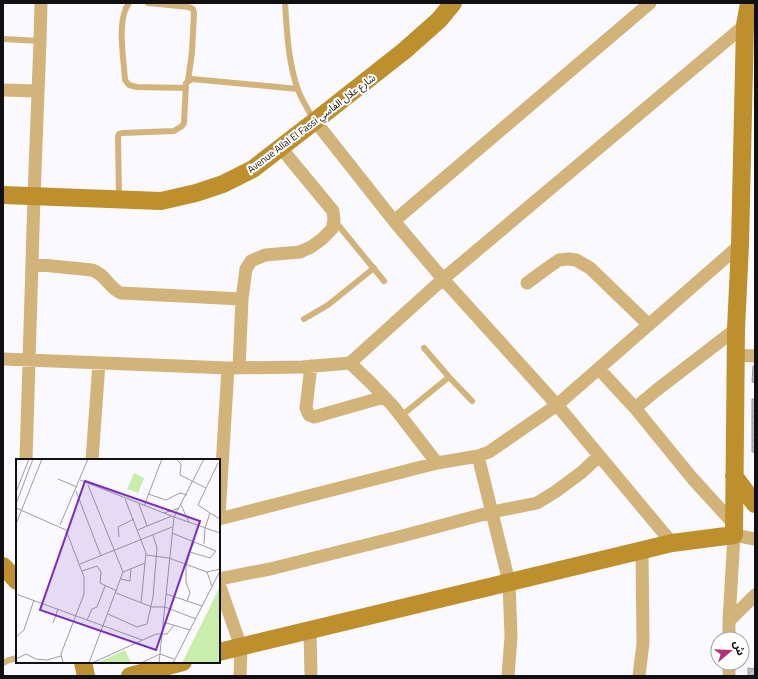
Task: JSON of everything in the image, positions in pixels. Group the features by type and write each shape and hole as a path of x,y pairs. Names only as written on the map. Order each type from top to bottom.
{"street":[{"path":"26,459 41,3"},
{"name":"Avenue Allal El Fassi شارع علال الفاسي","path":"3,195 161,201 196,193 223,184 253,169 315,122 404,51 439,20 454,3"},
{"path":"394,221 650,3"},
{"path":"729,631 733,529 735,355 740,245 745,25 749,3"},
{"path":"3,359 233,368 310,366 350,363 443,279 745,25"},
{"path":"3,90 38,91"},
{"path":"315,122 394,221 443,279 557,405 672,543"},
{"path":"220,507 233,368 246,269 251,261 265,255 300,252 311,248 332,228 334,220 333,211 281,148"},
{"path":"220,518 437,463 478,456 489,452 557,405 740,245"},
{"path":"527,283 559,260 576,260 590,268 649,325"},
{"path":"32,264 92,270 98,272 109,282 115,291 121,293 242,299"},
{"path":"635,408 736,329"},
{"path":"735,355 755,356"},
{"path":"92,459 99,363"},
{"path":"350,363 370,382 401,416 437,463"},
{"path":"310,366 306,408 309,415 314,417 384,398"},
{"path":"599,369 635,408 733,529 755,539"},
{"path":"478,456 509,582 511,638 508,676"},
{"path":"220,579 270,569 492,512 536,503 555,492 582,472 599,456"},
{"path":"734,476 755,504"},
{"path":"220,652 733,529"},
{"path":"639,676 643,643 642,550"},
{"path":"3,566 16,580"},
{"path":"220,587 241,646 240,676"},
{"path":"729,621 755,595"},
{"path":"310,631 311,676"},
{"path":"83,663 86,676"},
{"path":"130,676 160,672 181,663"}],"lane":[{"path":"129,3 122,19 121,34 125,80 129,85 137,87 186,88"},
{"path":"119,200 118,136 122,133 174,131 180,128 184,123 186,83 188,81 192,52 193,9 189,7 148,3"},
{"path":"285,3 288,50 292,70 301,97 315,122"},
{"path":"3,39 40,41"},
{"path":"188,81 192,79 298,89"},
{"path":"334,220 384,281"},
{"path":"304,318 328,305 374,268"},
{"path":"424,348 472,401"},
{"path":"401,416 449,377"},
{"path":"3,663 16,658"}],"building":[{"path":"753,366 755,366 755,383 752,382"},
{"path":"752,399 755,399 755,452 752,452"},
{"path":"750,668 755,669 755,676 748,676 748,671 750,671"}]}
